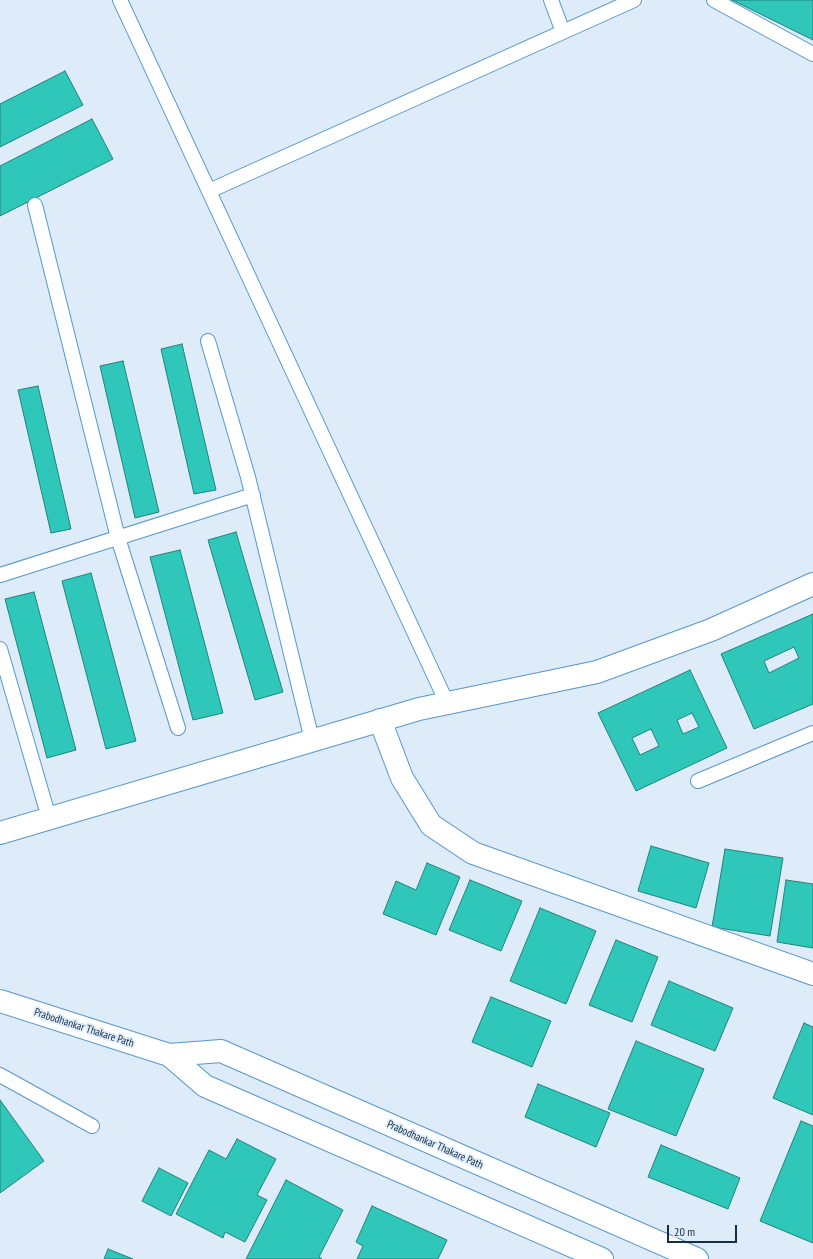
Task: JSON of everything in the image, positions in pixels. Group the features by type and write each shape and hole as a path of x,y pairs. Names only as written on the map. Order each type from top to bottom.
{"street":[{"path":"0,833 419,709 597,672 711,630 813,584"},
{"path":"380,720 402,778 431,825 473,853 813,974"},
{"name":"Prabodhankar Thakare Path","path":"0,1001 169,1055 221,1051 697,1259"},
{"name":"Prabodhankar Thakare Path","path":"169,1055 206,1086 602,1259"}],"lane":[{"path":"120,0 447,703"},
{"path":"551,0 563,32"},
{"path":"209,191 634,0"},
{"path":"714,0 813,54"},
{"path":"35,205 118,538 178,728"},
{"path":"208,341 253,495 312,740"},
{"path":"0,575 253,495"},
{"path":"0,649 50,818"},
{"path":"698,781 813,732"},
{"path":"0,1075 92,1126"}],"building":[{"path":"732,0 813,0 813,40"},
{"path":"65,71 83,105 0,147 0,104"},
{"path":"92,119 113,159 0,216 0,166"},
{"path":"182,344 216,490 194,494 161,349"},
{"path":"123,361 159,512 135,518 100,366"},
{"path":"38,386 71,529 51,533 18,390"},
{"path":"236,532 283,692 255,700 208,540"},
{"path":"180,550 223,713 193,720 150,557"},
{"path":"91,573 136,741 106,749 62,581"},
{"path":"34,592 76,750 47,758 5,599"},
{"path":"813,614 813,704 754,729 721,654","holes":["794,647 799,658 769,673 764,661"]},
{"path":"690,670 727,748 636,791 598,713","holes":["692,713 699,727 683,734 677,720","651,729 659,746 640,755 632,738"]},
{"path":"651,846 709,863 696,908 638,891"},
{"path":"725,849 783,858 770,936 712,927"},
{"path":"427,863 460,877 436,935 383,914 396,881 416,890"},
{"path":"470,880 522,901 501,951 449,930"},
{"path":"786,880 813,884 813,948 777,942"},
{"path":"540,908 596,931 566,1004 510,981"},
{"path":"616,940 658,957 632,1022 589,1005"},
{"path":"669,981 733,1008 715,1051 651,1025"},
{"path":"491,997 551,1021 532,1067 472,1042"},
{"path":"804,1023 813,1027 813,1115 773,1098"},
{"path":"636,1041 704,1069 676,1136 608,1109"},
{"path":"538,1084 610,1113 596,1147 525,1117"},
{"path":"0,1100 44,1161 0,1193"},
{"path":"801,1121 813,1126 813,1243 760,1221"},
{"path":"237,1139 276,1159 257,1195 267,1200 245,1242 225,1232 223,1238 176,1214 209,1150 226,1159"},
{"path":"661,1145 740,1178 728,1209 648,1177"},
{"path":"159,1168 188,1183 171,1216 142,1201"},
{"path":"286,1180 343,1210 319,1257 322,1259 246,1259"},
{"path":"372,1206 447,1240 438,1259 357,1259 363,1246 356,1242"},
{"path":"108,1249 133,1259 104,1259"}]}
